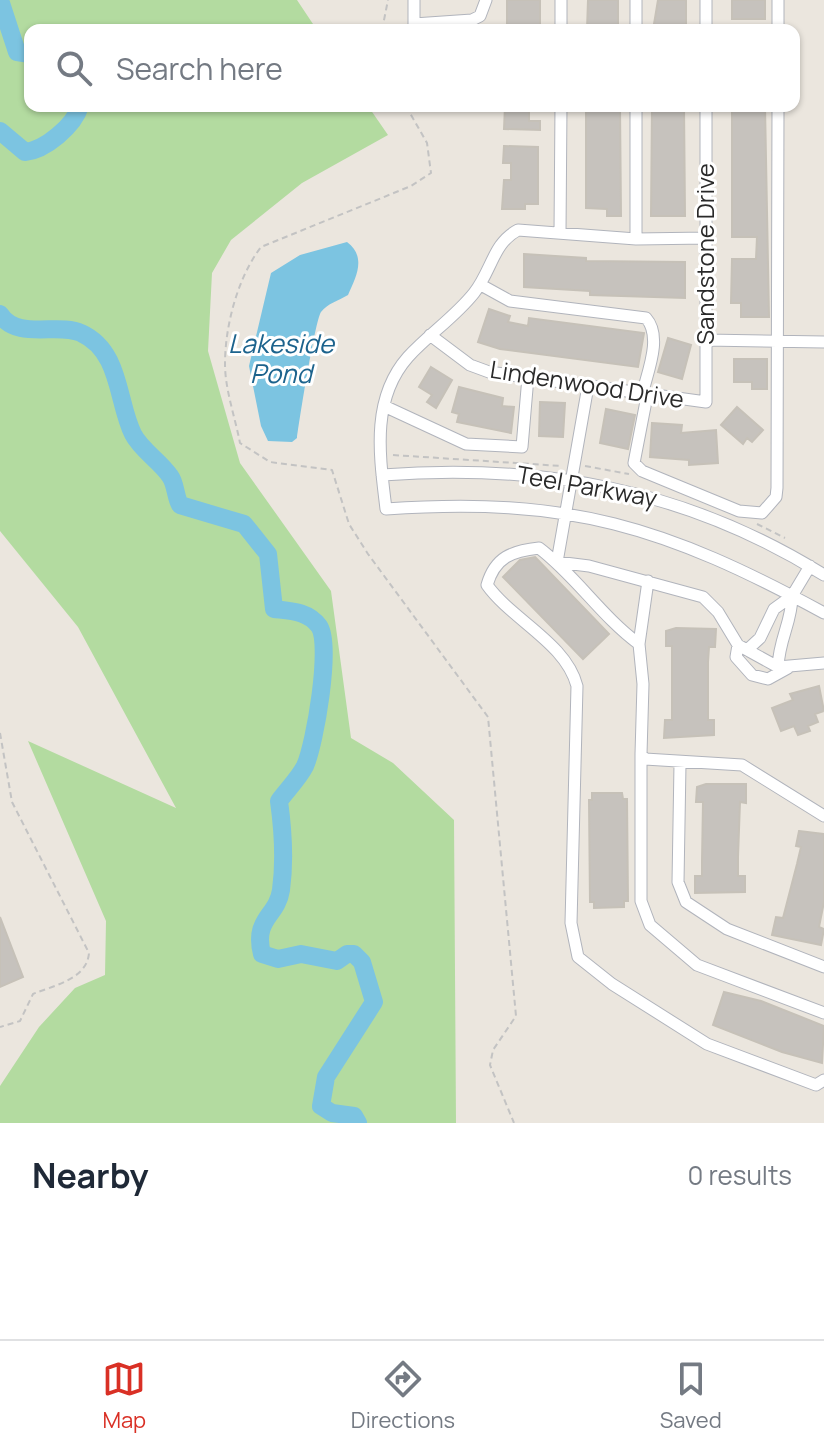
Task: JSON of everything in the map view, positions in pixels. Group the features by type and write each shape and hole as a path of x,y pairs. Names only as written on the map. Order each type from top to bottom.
{"street":[{"path":"414,0 414,24"},
{"path":"439,24 480,16 486,0"},
{"path":"561,0 561,24"},
{"path":"636,0 636,24"},
{"path":"706,0 706,24"},
{"path":"778,0 778,24"},
{"path":"560,232 561,112"},
{"path":"636,112 636,239"},
{"name":"Sandstone Drive","path":"706,112 706,402"},
{"path":"481,285 510,301 638,314 646,318 651,324 654,343 634,463 642,471 739,511 762,513 776,497 778,112"},
{"path":"382,475 379,429 384,406 402,366 430,335 458,313 481,285 503,238 518,230 636,239 707,238"},
{"name":"Lindenwood Drive","path":"430,335 470,365 489,372 645,396 706,402"},
{"path":"706,340 824,342"},
{"path":"384,406 466,444 522,447 528,377"},
{"path":"557,562 588,386"},
{"name":"Teel Parkway","path":"824,575 743,531 658,498 570,479 494,471 382,475 386,509 479,504 564,512 637,528 674,541 824,613"},
{"path":"639,644 593,604 557,562 539,548 518,550 499,561 487,585 497,599 562,658 577,686 571,923 578,957 612,984 707,1044 816,1085 824,1080"},
{"path":"557,562 589,566 703,597 718,612 742,647 783,668"},
{"path":"810,566 792,596 774,609 760,638 742,647 736,657 752,675 768,679 783,668 824,663"},
{"path":"648,581 639,644 643,684 641,901 650,925 697,965 824,1013"},
{"path":"783,668 782,632 791,617 792,596"},
{"path":"641,754 645,759 680,764 742,765 824,816"},
{"path":"680,764 678,882 686,902 727,929 824,967"}],"path":[{"path":"383,24 388,0"},
{"path":"409,112 427,143 431,173 411,186 261,247 247,265 238,293 225,367 240,443 270,462 332,470 349,524 488,717 516,1016 493,1050 490,1065 514,1123"},
{"path":"388,457 457,457 560,467 563,464"},
{"path":"0,733 12,802 89,953 88,965 81,973 33,994 20,1021 0,1027"}],"green space":[{"path":"0,0 297,0 313,24 24,24 24,112 372,112 388,135 302,183 231,240 212,273 208,351 240,463 331,591 351,738 393,763 454,820 456,1123 0,1123 0,1086 39,1027 75,988 105,975 106,921 28,741 176,808 78,627 0,531"}],"water":[{"name":"Lakeside Pond","path":"347,242 357,254 358,267 348,295 327,306 318,319 297,438 292,442 268,441 261,426 249,366 271,273 300,255"}],"building":[{"path":"507,0 540,0 540,24 507,24"},
{"path":"588,0 618,0 618,24 587,24"},
{"path":"658,0 686,0 686,24 654,24"},
{"path":"732,0 765,0 765,19 732,19"},
{"path":"505,112 529,112 529,121 540,121 540,130 504,129"},
{"path":"586,112 620,112 621,216 607,216 607,209 586,208"},
{"path":"652,112 684,112 685,216 651,216"},
{"path":"732,112 765,112 769,317 741,317 741,303 731,303 732,259 756,259 757,237 732,237"},
{"path":"504,146 538,147 538,204 525,204 525,209 502,209 504,180 511,180 511,163 503,163"},
{"path":"524,254 586,258 586,261 685,262 685,298 590,295 590,291 524,287"},
{"path":"489,309 510,316 508,322 528,326 529,318 644,333 638,367 500,349 478,342"},
{"path":"668,338 691,345 682,379 658,372"},
{"path":"734,359 767,359 767,389 752,389 752,382 734,382"},
{"path":"431,367 452,380 436,408 427,402 432,395 419,387"},
{"path":"459,387 503,398 502,406 514,407 511,433 457,422 459,414 452,412"},
{"path":"540,402 565,403 563,437 539,436"},
{"path":"737,407 763,430 752,442 747,438 743,444 721,425"},
{"path":"606,409 635,415 628,449 600,443"},
{"path":"652,423 682,425 681,433 716,430 718,463 689,465 689,460 650,457"},
{"path":"535,557 609,634 583,659 503,577 520,560"},
{"path":"676,628 716,629 715,647 709,647 708,662 708,720 714,720 714,735 664,738 665,720 672,720 672,646 666,646 666,631"},
{"path":"819,686 824,711 815,714 818,722 808,726 810,731 798,735 794,726 781,731 772,708 793,700 790,694"},
{"path":"706,784 746,784 746,803 740,802 738,857 738,876 745,876 745,892 695,893 695,876 702,876 703,802 696,802 697,787"},
{"path":"592,793 622,793 623,799 627,799 628,901 624,901 624,907 594,908 594,902 590,902 589,800 592,800"},
{"path":"799,831 824,834 824,902 819,927 824,929 821,945 772,935 776,917 783,918 801,847 796,846"},
{"path":"0,917 23,977 0,987"},
{"path":"724,992 761,1001 824,1026 822,1063 782,1052 713,1025"}],"waterway":[{"path":"0,0 17,52 24,53"},
{"path":"0,131 25,152 50,142 78,112"},
{"path":"0,314 17,327 72,330 94,341 111,364 133,434 170,476 180,505 244,524 268,554 274,609 304,615 319,626 324,652 317,717 305,766 279,801 283,846 281,890 263,925 260,942 262,954 278,959 301,954 337,961 347,954 354,954 362,962 374,1002 326,1077 321,1106 332,1113 354,1116 358,1123"}]}
